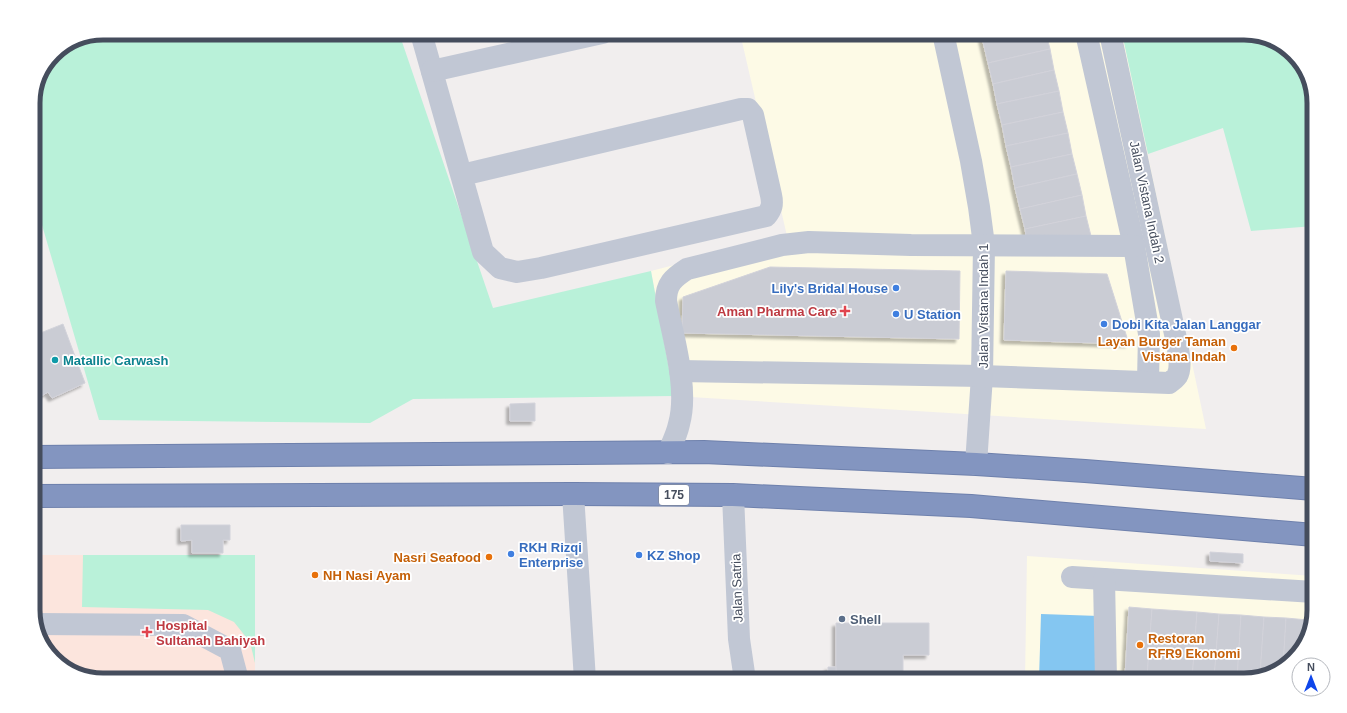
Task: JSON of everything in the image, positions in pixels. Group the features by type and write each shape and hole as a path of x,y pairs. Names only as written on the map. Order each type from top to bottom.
{"highway":[{"path":"40,457 712,452 976,464 1307,488"},
{"name":"175","path":"40,498 573,494 733,495 971,506 1307,534"}],"street":[{"path":"423,40 483,252 500,268 517,272 549,266 766,216 771,210 772,201 754,114 748,109 741,109 462,175"},
{"path":"432,71 571,40"},
{"name":"Jalan Vistana Indah 1","path":"680,371 982,376 984,246 971,161 945,40"},
{"path":"976,464 982,376 1148,381 1149,334 1134,246 1088,40"},
{"name":"Jalan Vistana Indah 2","path":"1112,40 1180,362 1177,376 1169,383 1148,381"},
{"path":"668,453 680,424 682,400 680,371 666,301 666,291 675,277 687,269 782,246 809,242 984,246 1134,246"},
{"path":"573,494 585,673"},
{"name":"Jalan Satria","path":"733,495 739,639 744,673"},
{"path":"1072,577 1307,592"},
{"path":"1104,579 1106,673"},
{"path":"42,624 183,625 230,650 236,673"}],"shaded area":[{"path":"742,40 1123,40 1206,429 674,396 651,271 787,236"},
{"name":"Hospital Sultanah Bahiyah","path":"40,555 255,555 255,673 91,672 75,666 62,657 51,645 43,630 40,614"},
{"path":"1027,556 1307,576 1307,610 1305,626 1296,645 1279,662 1268,668 1260,671 1244,673 1025,673"}],"green space":[{"path":"103,40 401,40 493,308 651,271 674,396 413,399 370,423 99,420 42,225 40,213 40,99 42,87 51,68 68,51 79,45 91,41"},
{"path":"1124,40 1244,40 1264,43 1279,51 1291,62 1300,75 1306,91 1307,227 1251,231 1223,128 1148,154"},
{"path":"83,555 255,555 255,663 250,642 234,622 208,610 82,607"}],"water":[{"path":"1041,614 1099,616 1097,673 1039,673"}],"building":[{"path":"992,40 1048,40 1050,49 988,63 983,42"},
{"path":"1050,49 1054,70 993,84 988,63"},
{"path":"1054,70 1059,91 997,104 993,84"},
{"path":"1059,91 1063,112 1002,125 997,104"},
{"path":"1063,112 1068,133 1006,146 1002,125"},
{"path":"1068,133 1072,154 1011,167 1006,146"},
{"path":"1072,154 1077,174 1015,188 1011,167"},
{"path":"1077,174 1082,195 1020,209 1015,188"},
{"path":"1082,195 1086,216 1025,229 1020,209"},
{"path":"1086,216 1093,244 1027,242 1025,229"},
{"path":"770,267 960,271 959,339 682,333 683,297"},
{"path":"1006,271 1107,274 1129,344 1004,340"},
{"name":"Matallic Carwash","path":"63,324 85,383 52,398 48,392 40,397 40,333"},
{"path":"535,403 535,421 510,421 510,404"},
{"path":"181,525 230,525 230,540 223,540 223,553 192,553 192,540 181,541"},
{"path":"1210,552 1243,554 1243,563 1210,561"},
{"path":"1129,607 1152,609 1147,673 1125,673"},
{"path":"1152,609 1197,612 1193,673 1147,673"},
{"path":"1197,612 1219,614 1215,673 1193,673"},
{"path":"1219,614 1241,615 1237,673 1215,673"},
{"path":"1241,615 1264,617 1260,671 1237,673"},
{"path":"1264,617 1286,618 1284,658 1260,671"},
{"path":"1286,618 1306,620 1300,638 1284,658"},
{"path":"836,623 929,623 929,655 903,655 903,673 836,673"},
{"path":"828,667 836,667 836,673 828,673"}],"place":[{"name":"Lily's Bridal House","path":"896,288"},
{"name":"Aman Pharma Care","path":"845,311"},
{"name":"U Station","path":"896,314"},
{"name":"Dobi Kita Jalan Langgar","path":"1104,324"},
{"name":"Layan Burger Taman Vistana Indah","path":"1234,348"},
{"name":"Matallic Carwash","path":"55,360"},
{"name":"RKH Rizqi Enterprise","path":"511,554"},
{"name":"KZ Shop","path":"639,555"},
{"name":"Nasri Seafood","path":"489,557"},
{"name":"NH Nasi Ayam","path":"315,575"},
{"name":"Shell","path":"842,619"},
{"name":"Hospital Sultanah Bahiyah","path":"147,632"},
{"name":"Restoran RFR9 Ekonomi","path":"1140,645"}]}
